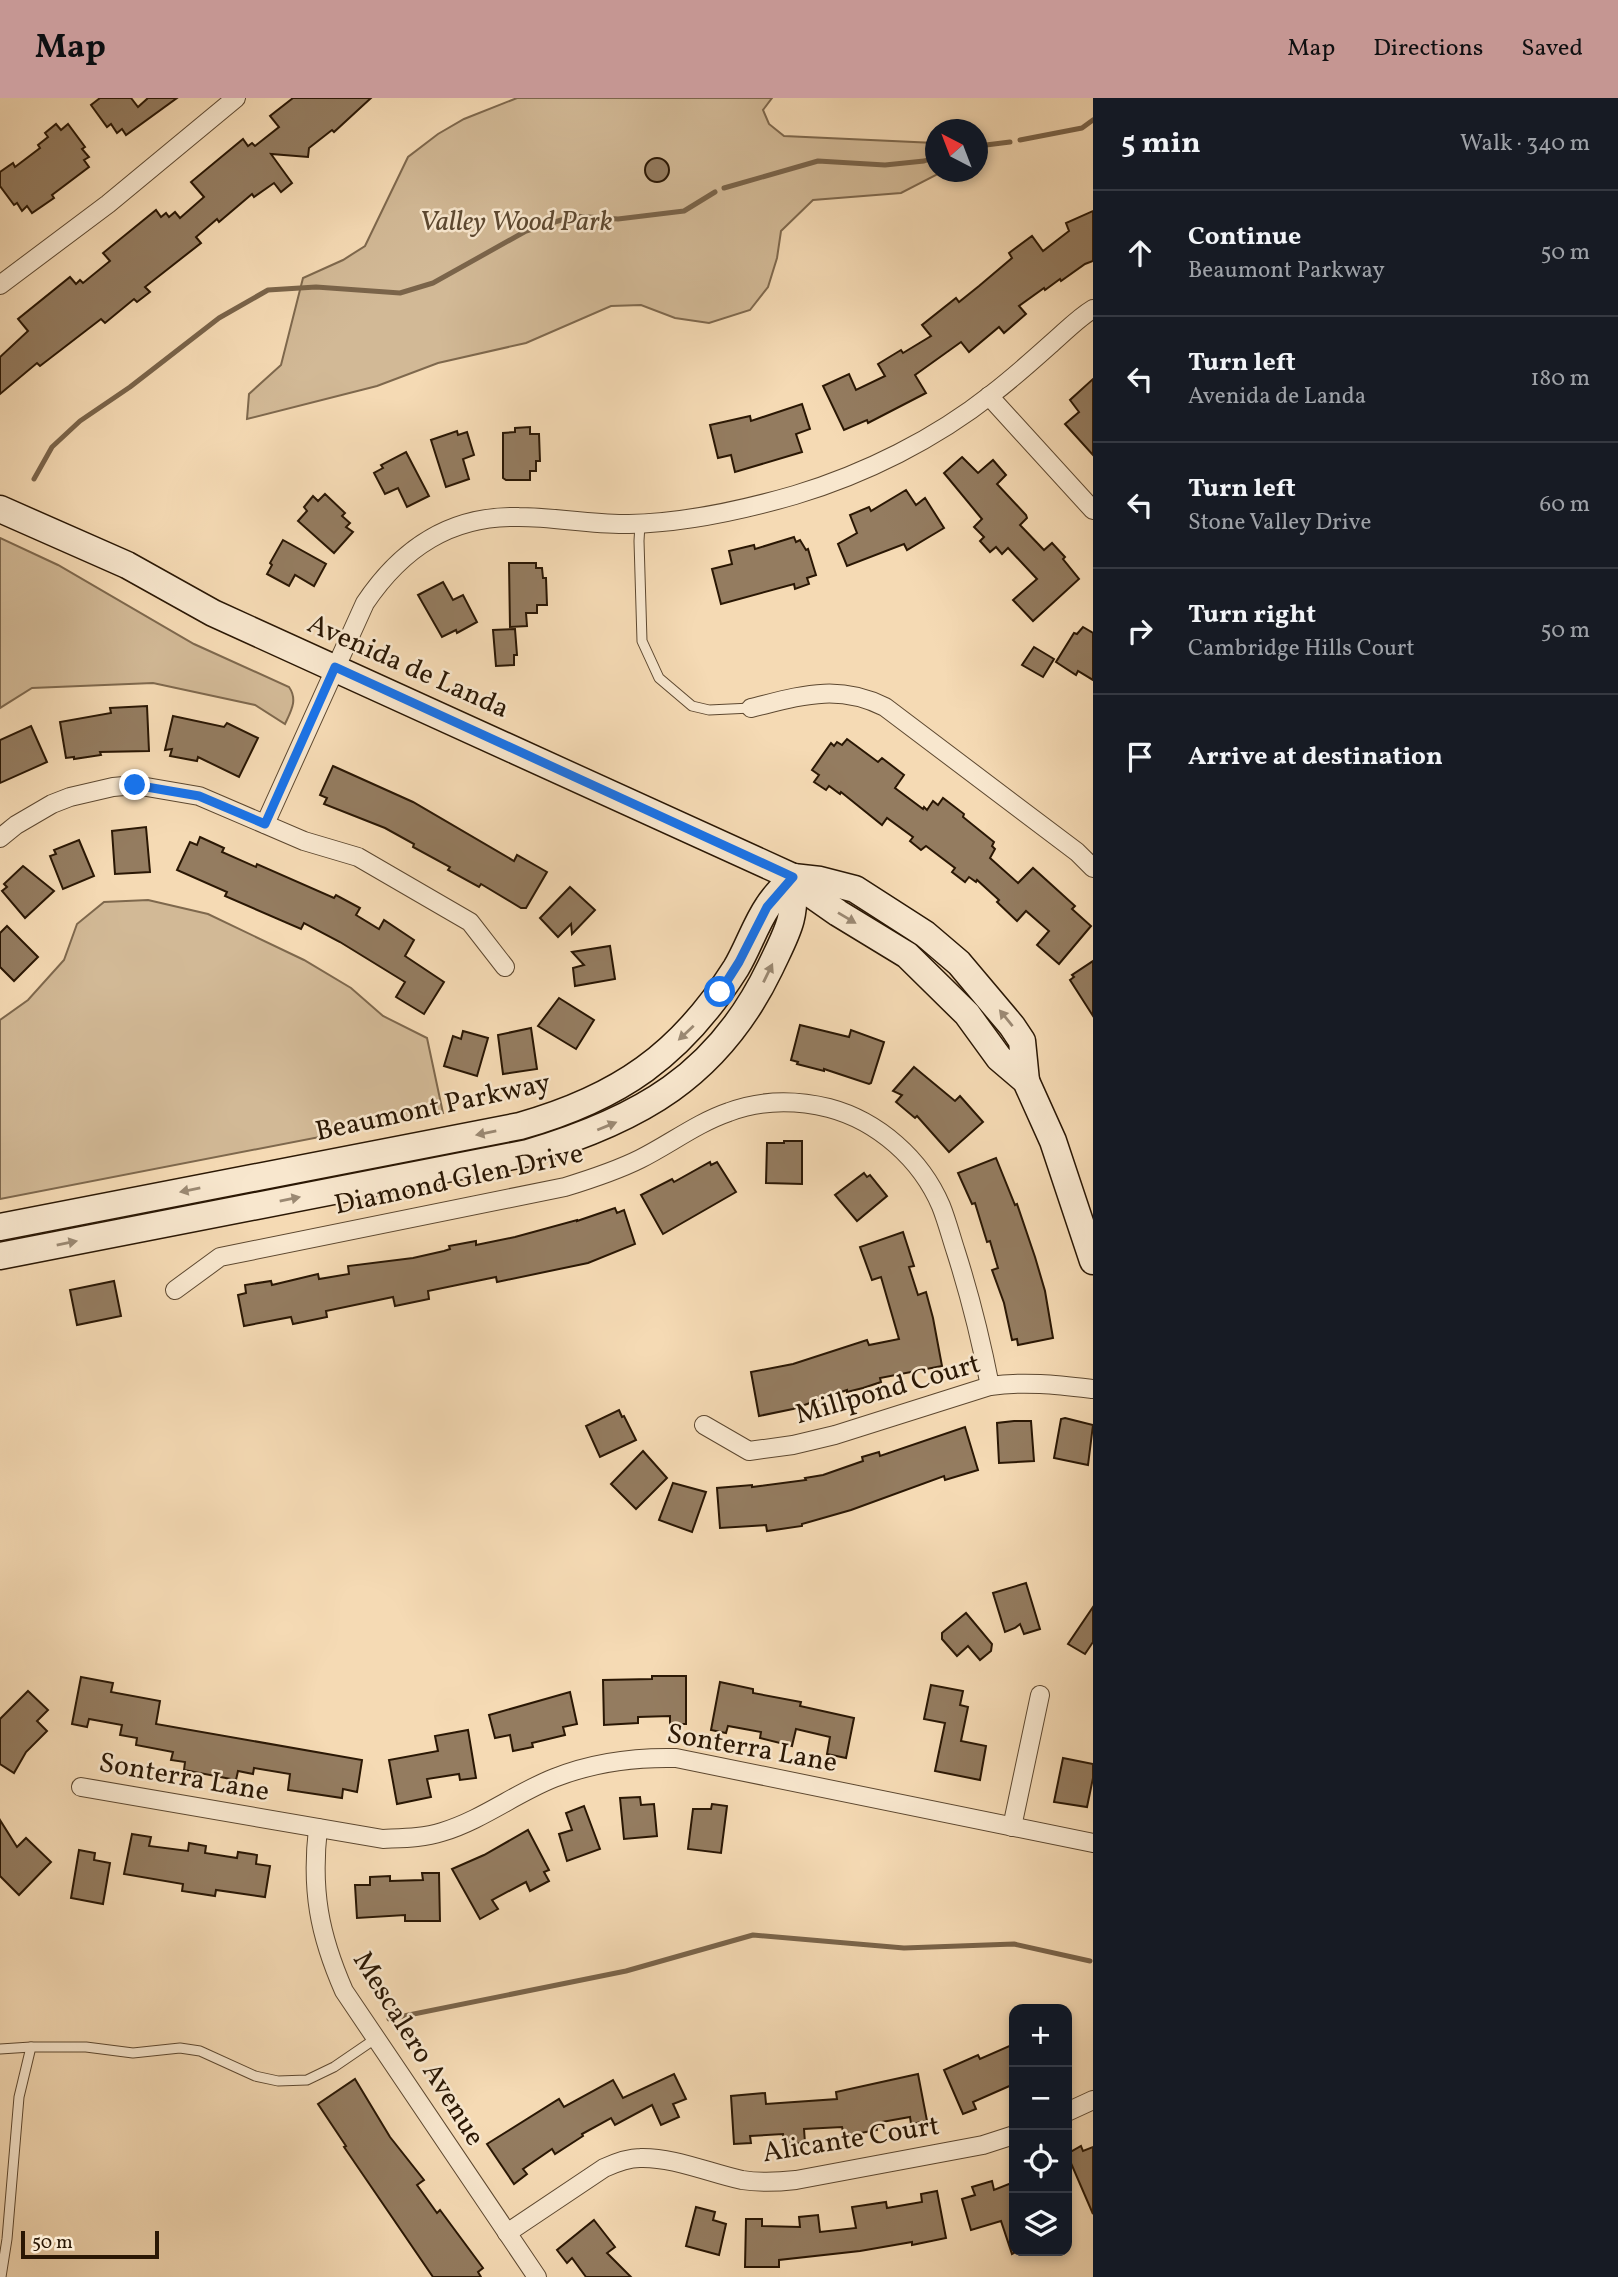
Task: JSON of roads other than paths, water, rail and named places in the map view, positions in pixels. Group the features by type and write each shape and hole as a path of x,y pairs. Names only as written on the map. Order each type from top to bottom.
{"street":[{"path":"0,285 108,204 236,98"},
{"path":"265,824 365,603 398,561 418,545 465,523 490,518 640,524 746,508 839,480 933,434 989,396 1093,309"},
{"path":"989,396 1093,510"},
{"name":"Avenida de Landa","path":"0,509 127,565 213,613 793,877 820,880 855,889 903,919 951,956 988,997 1022,1041 1026,1081 1054,1141 1093,1261"},
{"path":"751,708 827,692 848,693 867,698 885,707 1077,852 1093,868"},
{"path":"0,838 33,814 70,797 135,785 199,796 304,841 358,857 470,922 505,967"},
{"path":"0,1256 528,1153 612,1124 685,1080 714,1053 742,1017 764,981 790,928 795,906 793,877"},
{"name":"Beaumont Parkway","path":"0,1227 520,1126 555,1116 597,1099 636,1075 696,1024 739,962 767,907 793,877"},
{"name":"Diamond Glen Drive","path":"175,1290 220,1257 565,1187 604,1175 640,1159 706,1121 730,1111 785,1102 814,1104 865,1122 909,1156 927,1179 941,1206 972,1301 990,1386"},
{"name":"Millpond Court","path":"704,1424 749,1451 793,1445 835,1435 990,1386 1016,1382 1093,1389"},
{"path":"1012,1827 1040,1695"},
{"name":"Sonterra Lane","path":"81,1787 383,1839 412,1838 440,1833 467,1823 551,1779 572,1771 612,1760 676,1758 707,1762 1093,1843"},
{"name":"Mescalero Avenue","path":"318,1828 314,1863 315,1896 330,1960 344,1991 537,2277"},
{"path":"1072,2110 1093,2100"},
{"name":"Alicante Court","path":"507,2233 604,2168 621,2161 640,2158 660,2160 744,2180 771,2182 796,2180 970,2148 1009,2136"}],"lane":[{"path":"640,524 642,641 659,678 692,706 709,710 751,708"},
{"path":"0,2049 86,2047 133,2053 180,2048 200,2051 255,2076 278,2081 307,2080 334,2067 376,2039"},
{"path":"1,2277 9,2227 19,2097 31,2047"}],"waterway":[{"path":"1020,140 1082,128 1093,120"},
{"path":"988,145 1010,142"},
{"path":"724,188 818,161 885,165 925,161"},
{"path":"34,479 52,447 80,421 130,387 219,318 268,290 316,287 400,293 433,283 526,231 574,216 618,219 684,211 715,192"},
{"path":"389,2019 626,1971 753,1935 904,1948 1014,1944 1090,1961"}],"park label":[{"name":"Valley Wood Park","path":"516,222"}]}
